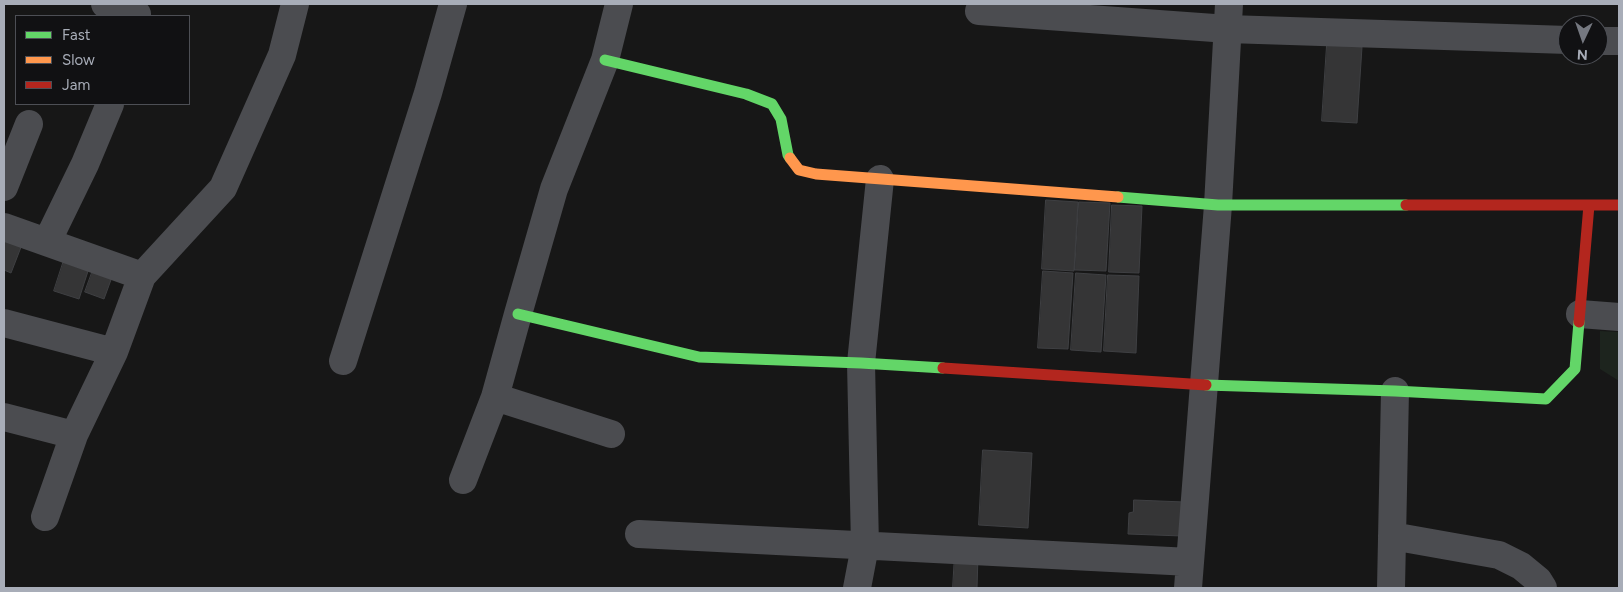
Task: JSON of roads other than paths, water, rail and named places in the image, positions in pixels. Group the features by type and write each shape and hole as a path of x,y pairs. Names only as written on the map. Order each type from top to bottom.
{"street":[{"path":"105,4 138,11"},
{"path":"45,517 74,435 114,352 142,276 224,188 282,55 295,4"},
{"path":"343,361 428,93 453,4"},
{"path":"463,480 496,397 554,189 605,60 619,4"},
{"path":"979,11 1228,17 1558,39"},
{"path":"639,534 865,546 1189,575 1218,205 1228,17"},
{"path":"605,60 746,94 772,104 781,119 788,155 799,170 816,174 1218,205 1619,205"},
{"path":"47,242 85,164 110,105"},
{"path":"4,187 29,124"},
{"path":"857,588 865,546 861,363 880,179"},
{"path":"518,314 699,357 861,363 1204,385 1395,391 1546,399 1575,369 1588,205"},
{"path":"4,227 142,276"},
{"path":"1580,314 1619,317"},
{"path":"4,324 114,352"},
{"path":"1391,588 1395,391"},
{"path":"496,397 611,434"},
{"path":"4,417 74,435"},
{"path":"1392,536 1499,555 1522,566 1538,580 1543,588"}]}
